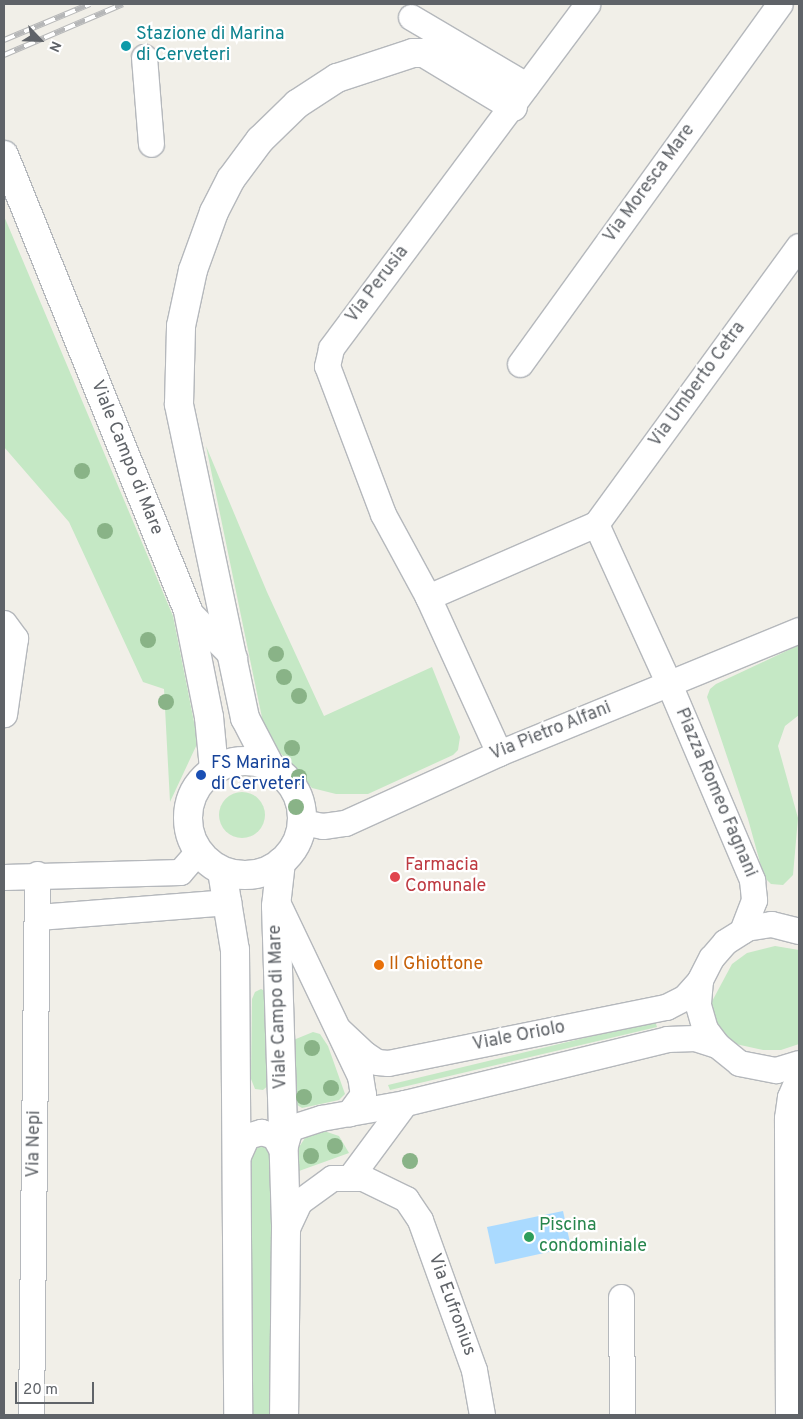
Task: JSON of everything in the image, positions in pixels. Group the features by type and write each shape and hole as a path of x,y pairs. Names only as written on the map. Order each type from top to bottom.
{"street":[{"name":"Via Perusia","path":"499,753 428,597 383,514 327,366 330,348 587,4"},
{"name":"Via Moresca Mare","path":"520,364 780,4"},
{"path":"411,17 519,96"},
{"path":"270,766 252,761 232,762 214,769 200,781 191,798 187,816 190,834 198,852 222,871 253,875 281,862 295,844 302,822 301,805 294,789 270,766 245,718 234,658 188,459 179,404 181,326 193,270 214,212 231,179 260,140 297,104 337,78 413,53 424,53 519,96"},
{"path":"144,57 151,144"},
{"name":"Viale Campo di Mare","path":"9,167 188,611 209,717 214,769"},
{"name":"Via Umberto Cetra","path":"596,524 799,246"},
{"path":"428,597 596,524"},
{"name":"Piazza Romeo Fagnani","path":"596,524 669,684 752,880 754,900 742,931"},
{"path":"188,611 234,658"},
{"path":"4,623 16,638 4,714"},
{"name":"Via Pietro Alfani","path":"302,822 323,826 345,823 499,753 799,630"},
{"path":"4,877 37,874 180,872 198,852"},
{"name":"Viale Campo di Mare","path":"281,862 276,900 286,1230 284,1415"},
{"path":"222,871 235,950 238,1158 238,1415"},
{"name":"Via Nepi","path":"31,1415 37,874"},
{"path":"276,900 339,1030 363,1087 361,1100 349,1113"},
{"path":"38,917 228,902"},
{"path":"742,931 771,924 799,930"},
{"name":"Viale Oriolo","path":"339,1030 365,1054 377,1062 388,1063 666,1007 684,998 700,980 718,949 742,931"},
{"path":"700,980 701,1019 717,1045 734,1060 752,1066 776,1070 799,1063"},
{"name":"Viale Oriolo","path":"283,1152 290,1128 321,1118 405,1103 667,1039 695,1038 717,1045"},
{"path":"752,1066 770,1086 787,1118"},
{"path":"788,1415 794,1287 787,1118 790,1097 799,1076"},
{"path":"286,1230 299,1202 306,1193 332,1178 351,1176 405,1103"},
{"path":"238,1158 247,1136 261,1132 274,1136 283,1152"},
{"name":"Via Eufronius","path":"351,1176 383,1185 406,1199 420,1220 474,1370 482,1415"},
{"path":"621,1297 622,1415"}],"green space":[{"path":"4,216 173,616 198,742 170,802 164,689 143,682 69,522 4,447"},
{"path":"206,446 267,592 324,716 432,667 460,737 458,750 453,755 368,794 336,794 312,788 266,737"},
{"path":"799,645 799,715 785,726 778,746 798,818 793,875 783,885 771,884 764,877 748,819 707,697 710,689 716,684"},
{"path":"242,792 255,796 261,802 265,815 261,828 255,834 242,838 229,834 223,828 219,815 223,802 229,796"},
{"path":"775,946 799,950 799,1044 781,1050 763,1050 731,1043 711,1032 709,1007 732,964 747,953"},
{"path":"261,989 267,992 271,1083 263,1090 255,1089 251,1079 252,999 255,992"},
{"path":"655,1021 657,1027 390,1090 388,1085"},
{"path":"313,1032 320,1034 328,1046 345,1094 339,1100 302,1108 294,1103 291,1041"},
{"path":"321,1130 339,1136 349,1153 299,1171 297,1150 307,1135"},
{"path":"262,1144 272,1151 273,1415 249,1415 251,1155 254,1147"}],"water":[{"name":"Piscina condominiale","path":"563,1211 571,1247 495,1264 487,1227"}],"railway":[{"path":"4,40 90,4"},
{"path":"4,55 123,4"}],"place":[{"name":"Stazione di Marina di Cerveteri","path":"126,46"},
{"name":"FS Marina di Cerveteri","path":"201,775"},
{"name":"Farmacia Comunale","path":"395,877"},
{"name":"Il Ghiottone","path":"379,965"},
{"name":"Piscina condominiale","path":"529,1237"}]}
